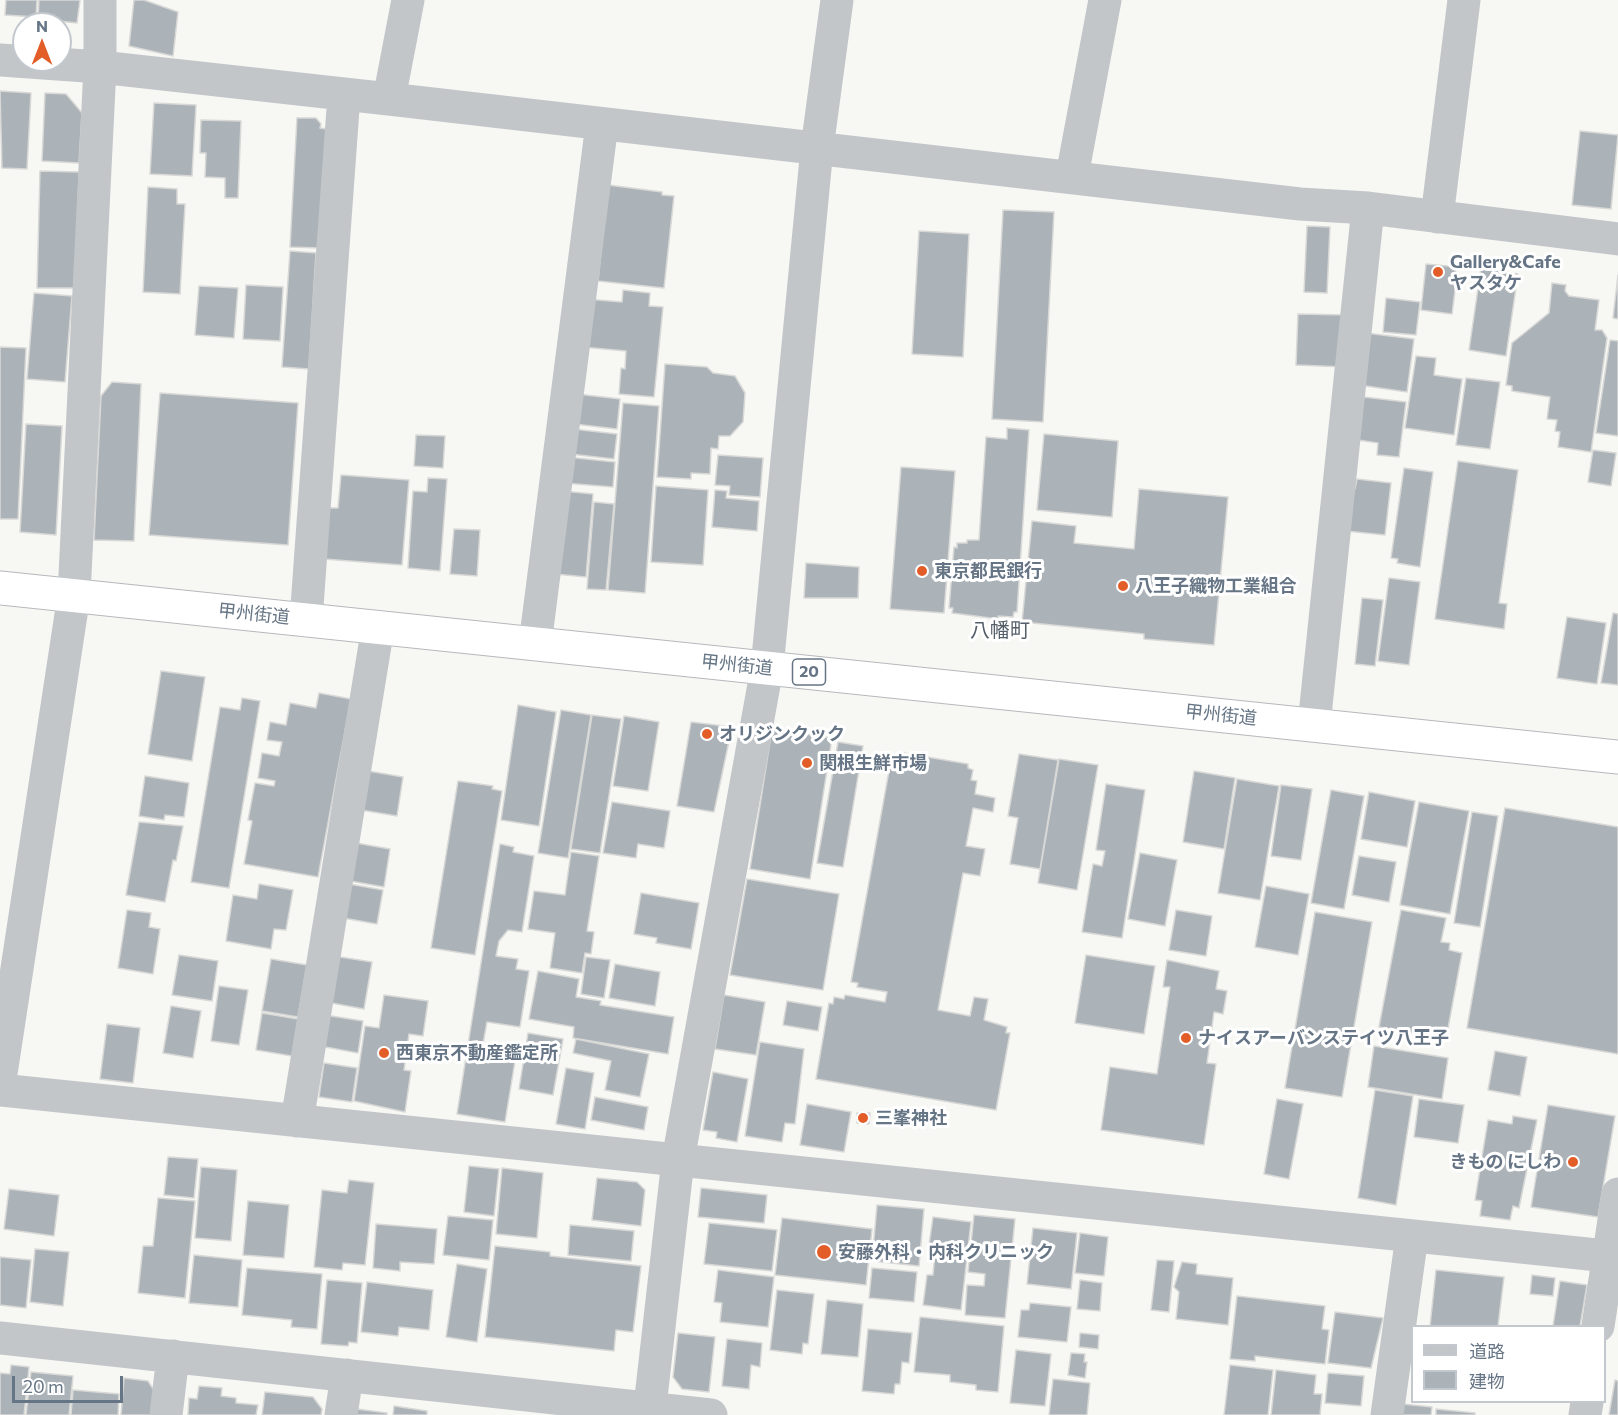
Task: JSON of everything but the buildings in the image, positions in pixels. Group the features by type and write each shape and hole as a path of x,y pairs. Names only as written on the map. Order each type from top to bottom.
{"highway":[{"name":"甲州街道","path":"0,588 1618,757"}],"street":[{"path":"0,1080 74,595 100,67 100,0"},
{"path":"389,99 408,0"},
{"path":"650,1412 678,1160 767,668 817,148 837,0"},
{"path":"1072,176 1105,0"},
{"path":"1437,217 1464,0"},
{"path":"0,60 100,67 1072,176 1300,204 1368,208 1618,239"},
{"path":"306,620 344,95"},
{"path":"535,644 602,124"},
{"path":"1314,725 1368,208"},
{"path":"297,1121 378,627"},
{"path":"0,1090 1613,1256"},
{"path":"1598,1325 1613,1256 1618,1194"},
{"path":"1387,1415 1412,1236"},
{"path":"0,1338 347,1375 484,1403 711,1415"},
{"path":"166,1415 173,1356"},
{"path":"342,1415 347,1375"}],"place":[{"name":"Gallery&Cafe ヤスタケ","path":"1438,272"},
{"name":"東京都民銀行","path":"922,571"},
{"name":"八王子織物工業組合","path":"1123,586"},
{"name":"オリジンクック","path":"707,734"},
{"name":"関根生鮮市場","path":"807,763"},
{"name":"ナイスアーバンステイツ八王子","path":"1186,1038"},
{"name":"西東京不動産鑑定所","path":"384,1053"},
{"name":"三峯神社","path":"863,1118"},
{"name":"きもの にしわ","path":"1573,1162"},
{"name":"安藤外科・内科クリニック","path":"824,1252"}],"district":[{"name":"八幡町","path":"1000,630"}]}
